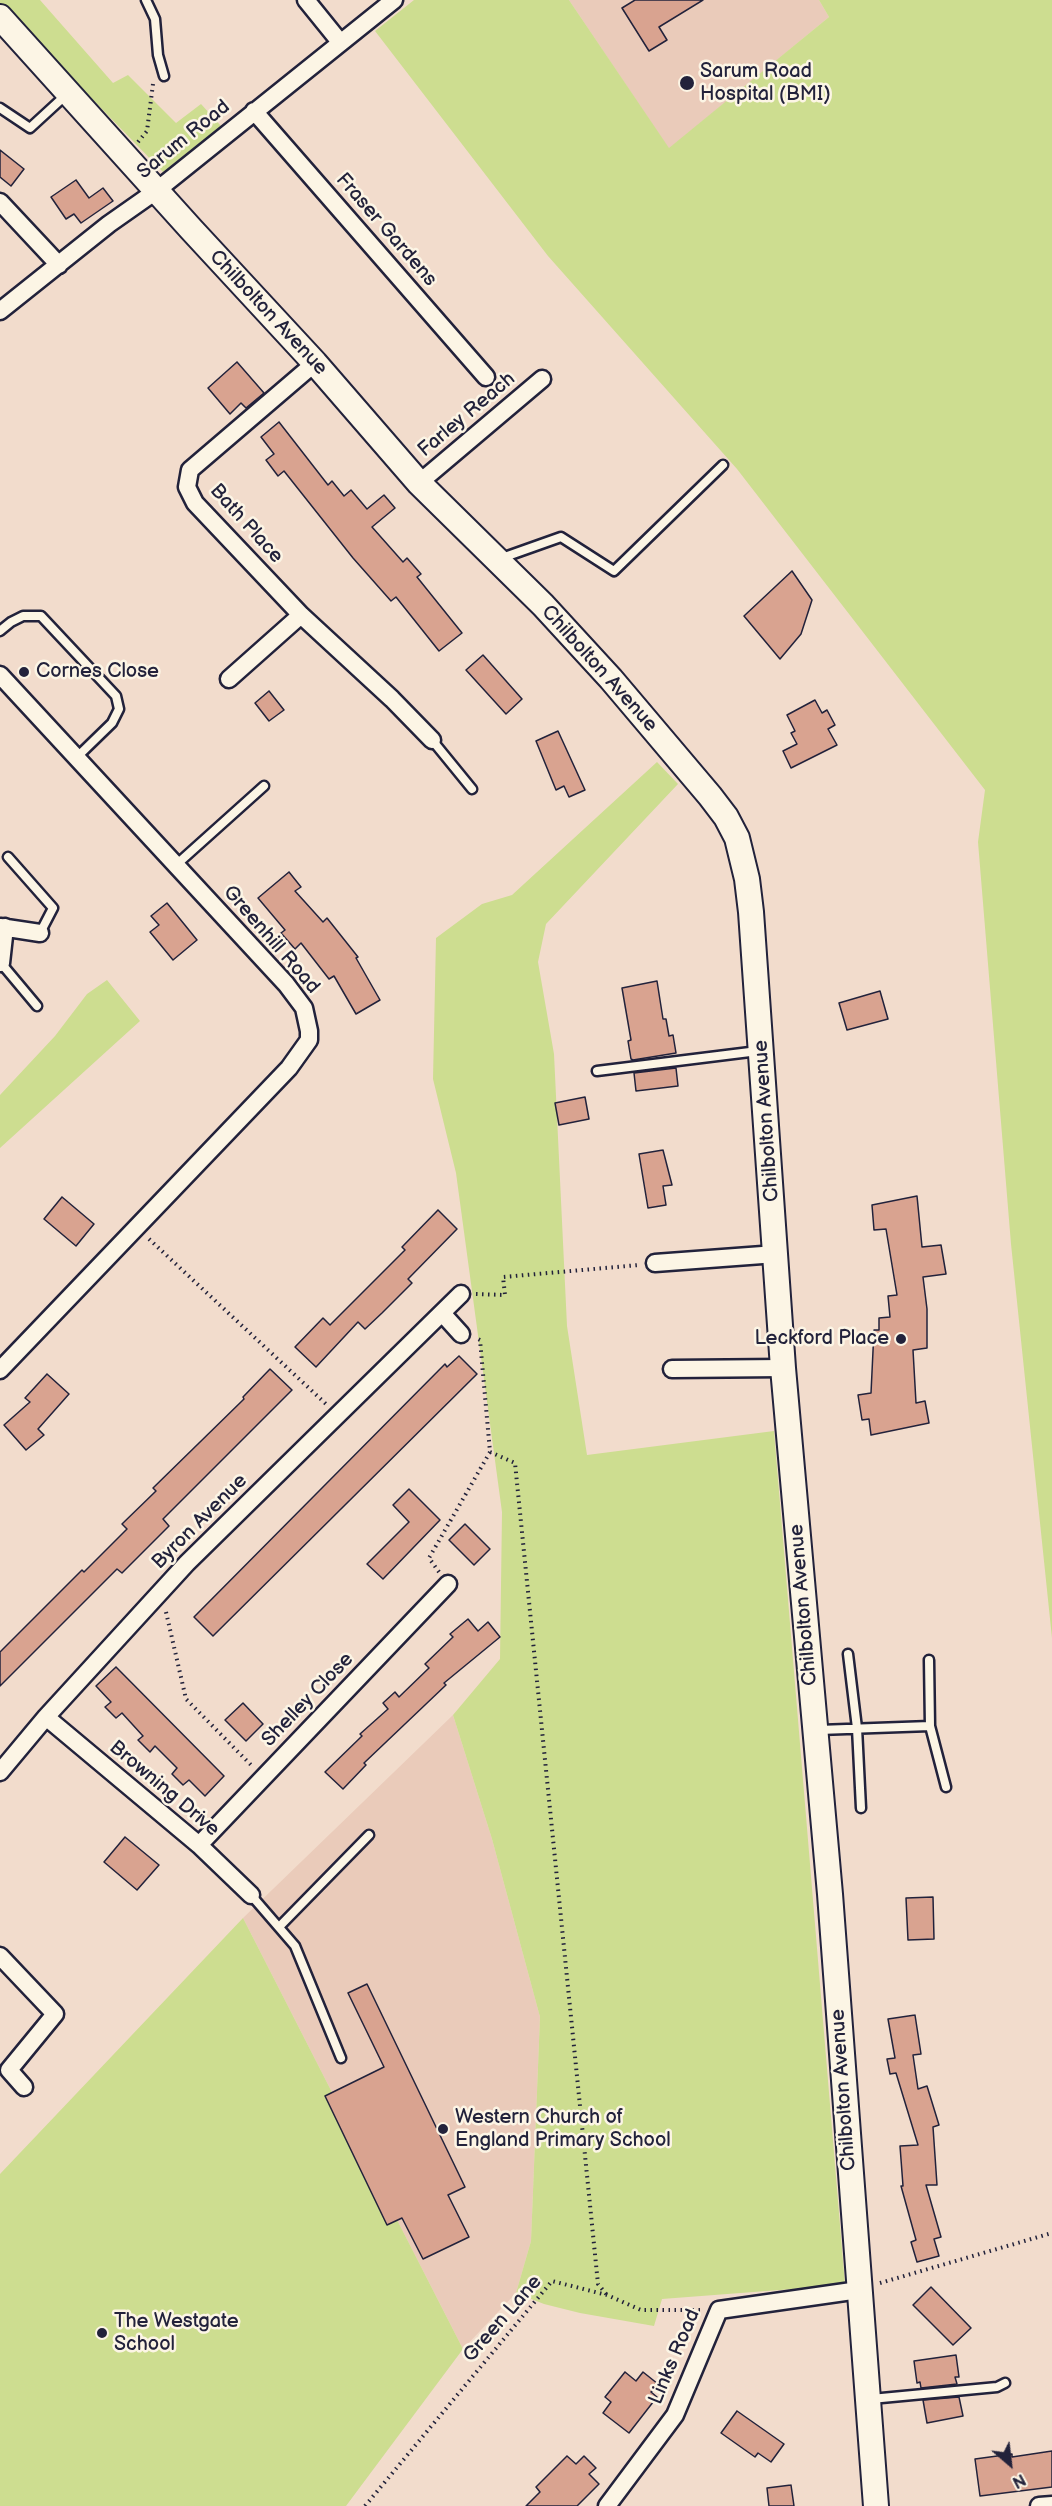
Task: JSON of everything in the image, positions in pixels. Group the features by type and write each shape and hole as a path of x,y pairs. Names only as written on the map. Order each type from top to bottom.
{"main road":[{"name":"Chilbolton Avenue","path":"0,17 315,363 419,483 498,559 611,680 726,817 737,838 747,879 762,1050 783,1368 815,1730 876,2506"}],"street":[{"path":"306,0 340,42"},
{"name":"Sarum Road","path":"0,311 394,0"},
{"name":"Fraser Gardens","path":"254,111 486,377"},
{"path":"0,201 59,265"},
{"name":"Bath Place","path":"315,363 190,470 187,487 195,503 302,615 392,699 432,740"},
{"name":"Farley Reach","path":"419,483 542,379"},
{"path":"229,679 302,615"},
{"name":"Greenhill Road","path":"0,675 297,997 308,1019 309,1040 289,1068 135,1226 0,1370"},
{"path":"1,963 3,927 40,933"},
{"path":"655,1263 776,1254"},
{"name":"Byron Avenue","path":"0,1772 46,1717 187,1563 461,1294"},
{"path":"442,1313 461,1334"},
{"path":"672,1369 783,1368"},
{"name":"Shelley Close","path":"199,1845 448,1584"},
{"name":"Browning Drive","path":"46,1717 199,1845 251,1895"},
{"path":"0,1956 56,2014 9,2070 24,2087"},
{"name":"Links Road","path":"607,2506 675,2415 719,2310 859,2290"},
{"path":"1039,2506 1052,2505"}],"lane":[{"path":"146,0 155,19 159,74"},
{"path":"0,108 30,128 68,92"},
{"path":"498,559 561,537 614,572 723,465"},
{"path":"0,631 24,616 41,616 116,696 119,709 112,723 76,758"},
{"path":"432,740 472,789"},
{"path":"176,865 264,786"},
{"path":"8,857 53,908 40,933"},
{"path":"1,963 37,1006"},
{"path":"597,1071 762,1050"},
{"path":"848,1654 857,1728 861,1808"},
{"path":"929,1660 930,1726 946,1787"},
{"path":"815,1730 930,1726"},
{"path":"279,1927 369,1835"},
{"path":"251,1895 295,1946 341,2058"},
{"path":"868,2400 997,2387 1005,2383"}],"path":[{"path":"126,156 147,131 159,74"},
{"path":"135,1226 338,1415"},
{"path":"461,1294 504,1295 503,1277 655,1263"},
{"path":"448,1584 429,1558 490,1452 480,1340 461,1334"},
{"path":"490,1452 515,1463 598,2284 607,2295"},
{"path":"161,1591 186,1699 264,1778"},
{"path":"859,2290 1052,2233"},
{"name":"Green Lane","path":"365,2506 552,2281 607,2295 641,2310 719,2310"}],"shaded area":[{"name":"Sarum Road Hospital (BMI)","path":"569,0 819,0 829,17 669,149"},
{"name":"Western Church of England Primary School","path":"453,1715 492,1839 540,2017 531,2241 516,2293 463,2349 243,1918"}],"green space":[{"path":"0,0 40,0 113,83 128,75 176,123 201,104 221,126 163,172 0,4"},
{"path":"414,0 569,0 669,148 829,17 819,0 1052,0 1052,1638 1011,1244 978,842 985,790 737,469 548,256 375,31"},
{"path":"657,762 678,784 546,924 538,962 554,1054 567,1326 587,1455 774,1431 845,2285 662,2299 654,2326 580,2313 544,2304 516,2293 531,2241 540,2017 492,1839 453,1715 500,1659 502,1512 456,1173 433,1079 436,938 482,904 512,895"},
{"path":"107,980 140,1021 0,1148 0,1095 55,1036 87,994"},
{"path":"243,1918 463,2349 346,2506 0,2506 0,2174"}],"building":[{"path":"635,0 703,0 659,27 667,40 649,51 622,8"},
{"path":"0,150 24,169 11,186 0,177"},
{"path":"76,180 89,198 103,188 113,201 81,223 74,214 66,219 51,197"},
{"path":"237,362 264,393 246,408 241,403 230,414 208,388"},
{"path":"279,422 328,485 332,481 344,496 351,490 367,509 384,495 395,508 372,527 403,562 407,558 421,574 417,577 462,633 439,651 396,597 391,601 353,558 284,471 278,476 266,460 274,454 261,437"},
{"path":"792,571 812,600 801,634 780,659 744,616"},
{"path":"483,655 522,699 506,714 466,670"},
{"path":"269,691 284,710 269,721 255,703"},
{"path":"815,700 822,713 827,710 835,725 828,729 837,745 791,768 783,751 797,744 791,733 795,731 787,715"},
{"path":"558,731 585,790 569,797 564,786 556,790 536,741"},
{"path":"289,872 301,887 295,891 323,922 327,918 358,957 356,958 380,1000 356,1014 334,976 329,979 301,943 295,949 281,933 285,930 258,898"},
{"path":"167,903 197,940 173,960 150,932 159,925 151,916"},
{"path":"657,981 663,1019 666,1019 669,1036 673,1035 676,1053 633,1060 628,1041 631,1040 622,988"},
{"path":"880,991 888,1019 847,1030 839,1003"},
{"path":"676,1068 678,1086 636,1091 634,1073"},
{"path":"585,1097 589,1119 559,1125 555,1103"},
{"path":"663,1150 672,1185 663,1186 666,1205 648,1208 639,1154"},
{"path":"917,1196 922,1247 941,1245 946,1274 923,1277 927,1309 927,1348 913,1350 916,1403 925,1401 929,1423 871,1435 869,1419 862,1420 858,1395 871,1393 874,1330 879,1330 879,1318 890,1317 888,1296 897,1295 886,1229 874,1230 872,1205"},
{"path":"62,1197 94,1224 76,1246 44,1219"},
{"path":"438,1210 457,1229 408,1279 412,1283 382,1313 365,1329 358,1322 316,1367 295,1347 323,1318 330,1325 405,1250 402,1247"},
{"path":"459,1356 477,1374 213,1636 194,1617 445,1364 447,1367"},
{"path":"270,1369 292,1390 163,1519 169,1526 122,1573 117,1569 0,1686 0,1652 82,1570 84,1572 127,1529 122,1524 156,1491 153,1488 244,1399 243,1397"},
{"path":"47,1374 69,1394 38,1429 44,1435 26,1450 4,1425 30,1402 25,1398"},
{"path":"409,1489 440,1520 383,1579 367,1564 409,1522 393,1505"},
{"path":"465,1524 490,1549 474,1565 449,1540"},
{"path":"468,1619 478,1631 488,1622 500,1637 444,1683 446,1685 364,1763 366,1765 343,1789 325,1772 362,1736 360,1734 388,1709 383,1703 395,1692 399,1697 429,1668 425,1664 453,1637 450,1634"},
{"path":"116,1667 224,1776 205,1796 189,1780 183,1785 172,1774 177,1768 155,1746 150,1752 138,1740 143,1736 122,1713 116,1718 105,1707 111,1702 96,1686"},
{"path":"243,1703 263,1724 246,1741 225,1720"},
{"path":"125,1837 159,1865 137,1890 104,1862"},
{"path":"933,1897 934,1939 908,1940 906,1898"},
{"path":"367,1984 465,2187 448,2195 469,2237 423,2259 402,2218 387,2225 325,2096 384,2067 348,1993"},
{"path":"915,2015 921,2054 913,2055 918,2089 927,2086 939,2125 933,2127 937,2185 926,2185 941,2237 934,2239 939,2256 917,2262 911,2242 916,2240 901,2186 903,2186 900,2146 918,2145 896,2073 890,2074 887,2059 895,2058 888,2019"},
{"path":"931,2287 971,2328 953,2345 913,2305"},
{"path":"956,2355 959,2377 955,2377 957,2384 921,2388 920,2382 917,2383 914,2361"},
{"path":"625,2372 636,2381 643,2372 658,2384 651,2392 657,2397 629,2433 603,2413 611,2402 605,2397"},
{"path":"959,2397 963,2416 927,2423 923,2400"},
{"path":"737,2411 784,2444 771,2462 758,2453 755,2457 721,2433"},
{"path":"1052,2451 1052,2487 980,2496 975,2459 1012,2454 1012,2457"},
{"path":"567,2456 576,2464 584,2456 596,2468 589,2474 599,2484 577,2506 526,2506 540,2492 536,2487"},
{"path":"791,2485 794,2506 769,2506 767,2488"}],"place":[{"name":"Sarum Road Hospital (BMI)","path":"687,83"},
{"name":"Cornes Close","path":"24,672"},
{"name":"Leckford Place","path":"901,1339"},
{"name":"Western Church of England Primary School","path":"443,2129"},
{"name":"The Westgate School","path":"102,2333"}]}
